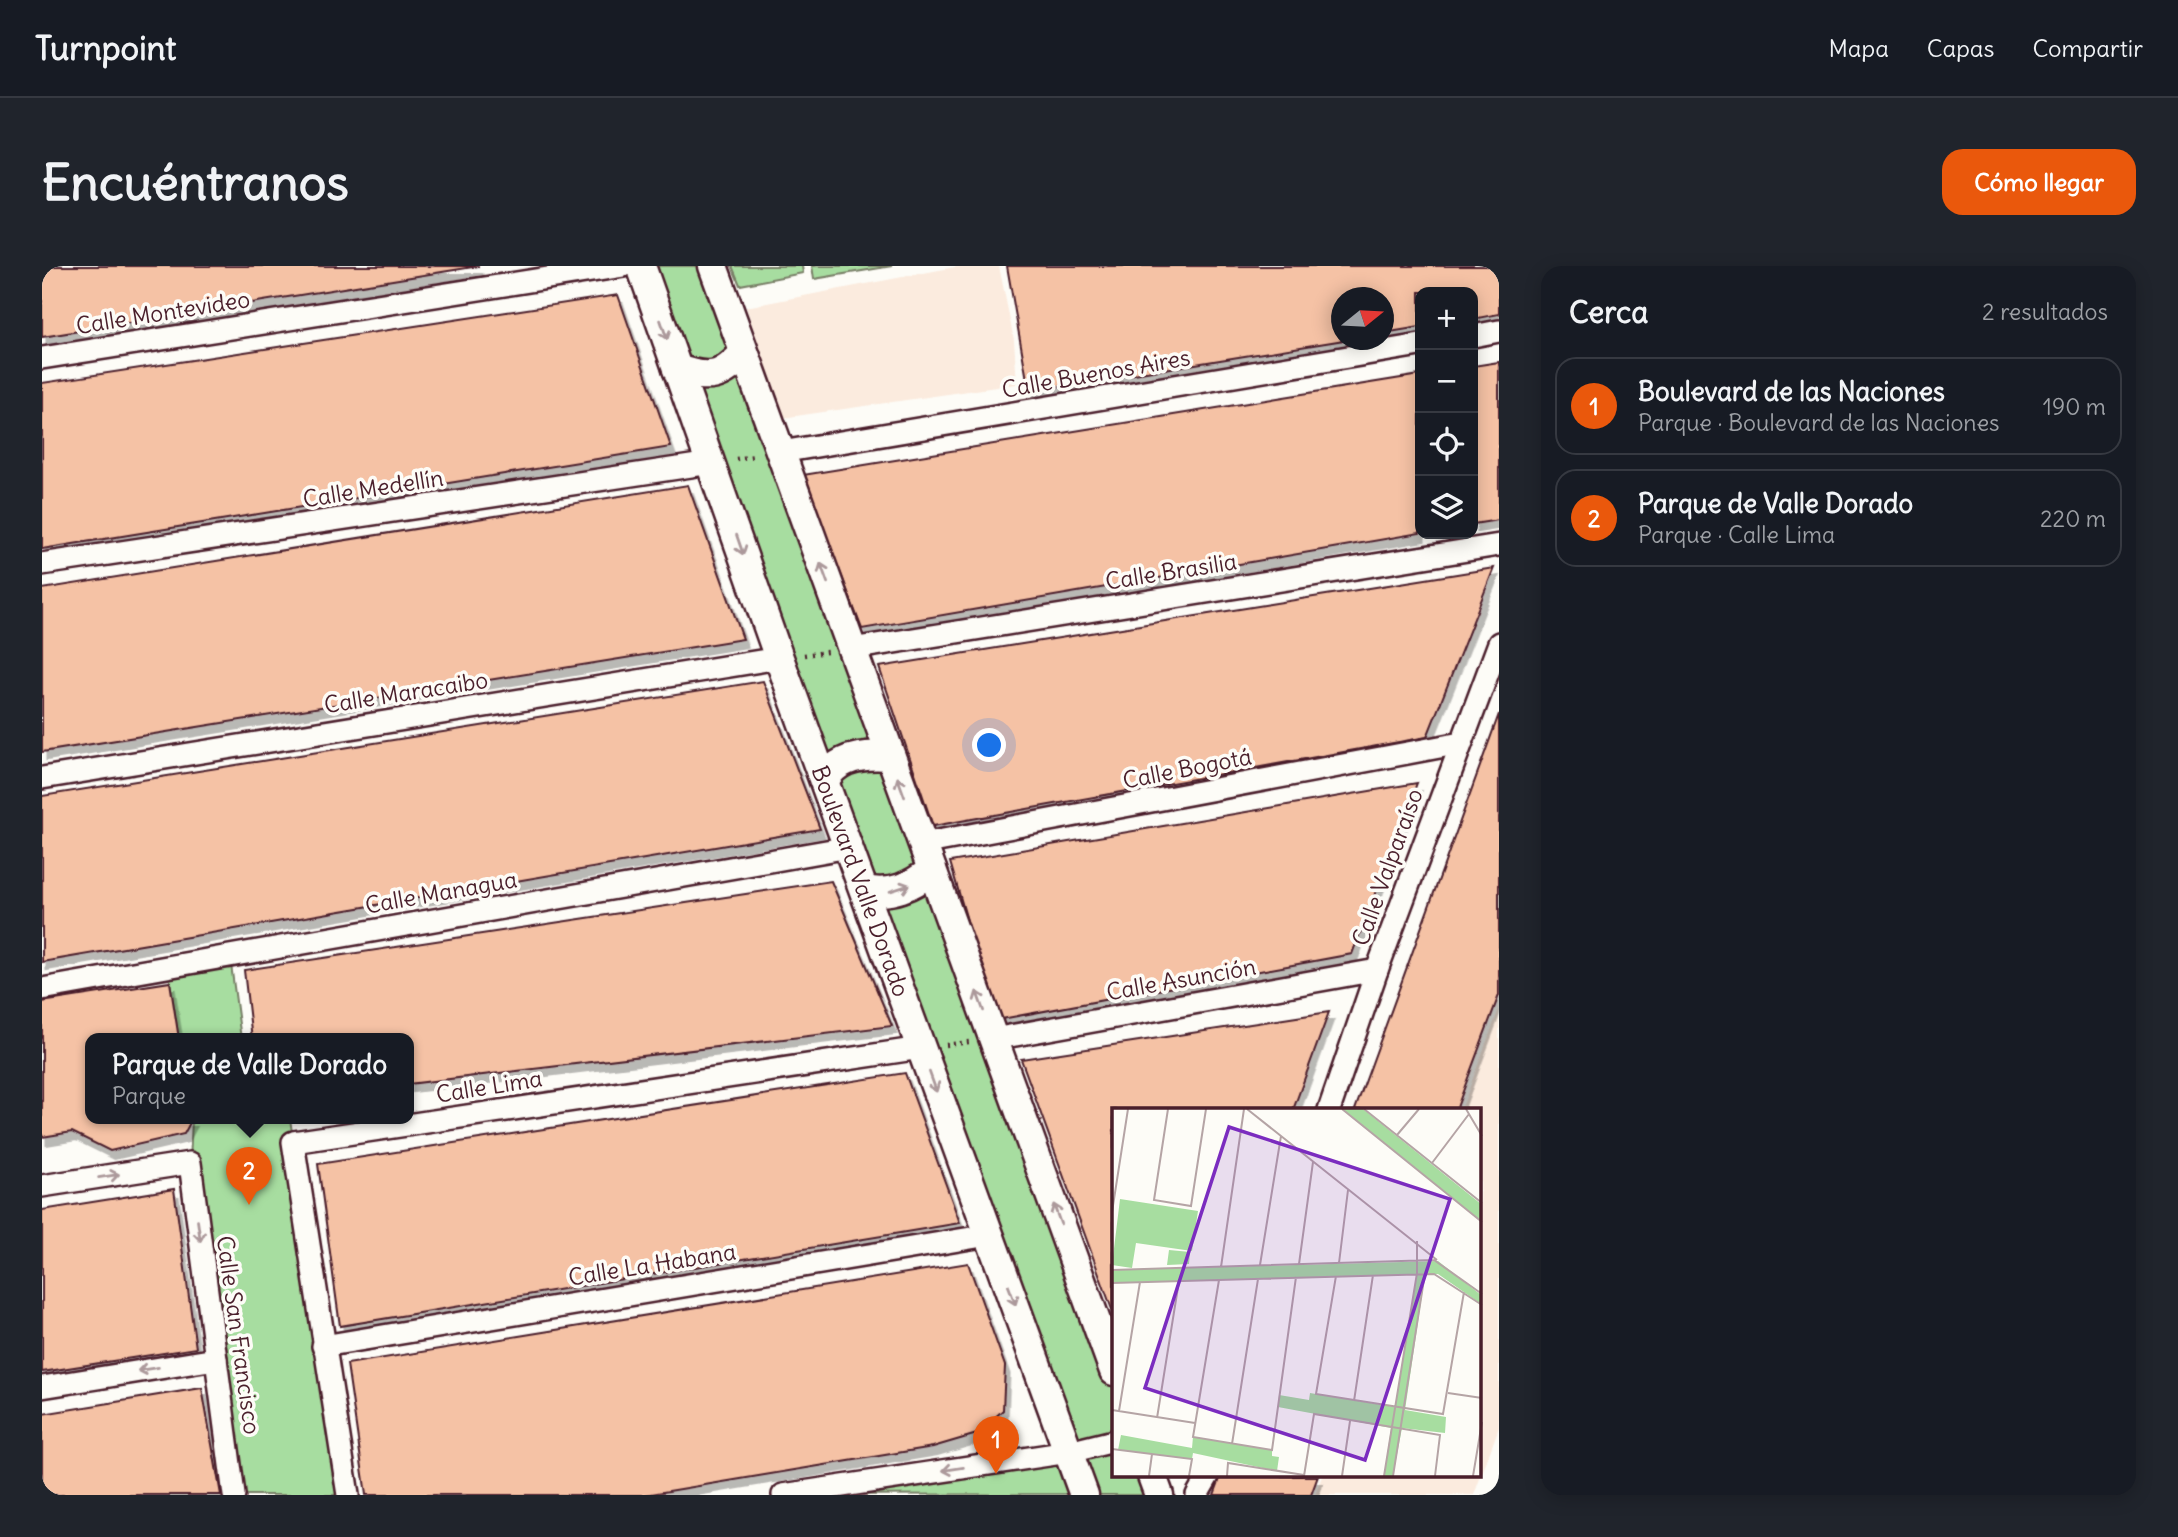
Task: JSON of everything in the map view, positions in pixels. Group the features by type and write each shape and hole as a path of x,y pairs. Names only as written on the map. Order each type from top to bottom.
{"street":[{"name":"Calle Montevideo","path":"42,358 624,266"},
{"name":"Boulevard Valle Dorado","path":"641,266 779,658 1069,1452 1079,1494"},
{"path":"713,266 1112,1366"},
{"path":"1478,335 1499,331"},
{"name":"Calle Buenos Aires","path":"781,452 1415,346"},
{"path":"677,369 715,375 728,371 744,353"},
{"name":"Calle Medellín","path":"42,564 711,463"},
{"name":"Calle Brasilia","path":"852,649 1499,545"},
{"name":"Calle Valparaíso","path":"1330,1108 1377,970 1499,643"},
{"name":"Calle Maracaibo","path":"42,778 779,658"},
{"name":"Calle Bogotá","path":"922,844 1461,743"},
{"path":"825,780 842,763 857,757 890,756"},
{"name":"Calle Managua","path":"42,989 849,847"},
{"path":"865,890 887,892 903,888 932,870"},
{"name":"Calle Asunción","path":"993,1039 1377,970"},
{"name":"Calle Lima","path":"414,1124 921,1048"},
{"name":"Calle Lima","path":"348,1495 293,1142 413,1124"},
{"name":"Calle San Francisco","path":"42,1186 190,1163 234,1495"},
{"name":"Calle La Habana","path":"323,1346 989,1235"},
{"path":"42,1387 216,1359"},
{"path":"783,1495 1069,1452 1112,1441"},
{"path":"1153,1478 1159,1495"},
{"path":"1197,1495 1207,1478"}],"path":[{"path":"711,463 781,452"},
{"path":"779,658 852,649"},
{"path":"921,1048 993,1039"}],"shaded area":[{"path":"960,266 999,266 1014,340 1017,384 782,418 746,307"},
{"path":"1499,1009 1499,1427 1482,1473 1482,1108 1462,1108"},
{"path":"1321,1478 1480,1478 1474,1495 1315,1495"}],"green space":[{"path":"641,266 713,266 1112,1373 1112,1478 1148,1478 1153,1495 1087,1495"},
{"path":"732,266 802,266 803,273 740,285"},
{"path":"812,266 892,266 814,279"},
{"path":"230,957 240,1033 178,1033 168,968"},
{"path":"192,1124 291,1124 348,1495 234,1495 190,1163"},
{"path":"1059,1454 1074,1494 786,1495"}],"building":[{"path":"42,266 479,266 42,337"},
{"path":"1007,266 1499,266 1499,314 1478,318 1478,287 1415,287 1415,328 1394,331 1394,287 1331,287 1331,342 1029,391"},
{"path":"618,295 671,447 42,549 42,383"},
{"path":"1499,362 1499,520 1478,523 1478,413 1478,365"},
{"path":"1415,376 1415,534 862,629 803,475"},
{"path":"688,485 743,639 42,752 42,589"},
{"path":"1494,568 1427,737 933,826 879,667"},
{"path":"763,681 820,829 42,962 42,796"},
{"path":"1499,714 1499,995 1457,1108 1356,1108"},
{"path":"1417,783 1352,954 996,1020 950,862"},
{"path":"831,881 892,1026 414,1083 414,1033 251,1033 244,970"},
{"path":"170,982 178,1033 85,1033 85,1124 189,1124 184,1134 110,1151 72,1132 42,1137 42,1002"},
{"path":"1329,1012 1294,1108 1112,1108 1112,1309 1021,1059"},
{"path":"905,1073 960,1223 340,1326 318,1164"},
{"path":"174,1189 196,1348 42,1372 42,1210"},
{"path":"968,1263 1005,1366 1003,1410 977,1434 933,1447 645,1495 366,1495 347,1364"},
{"path":"202,1388 221,1495 42,1495 42,1414"},
{"path":"1220,1478 1317,1478 1311,1495 1214,1495"}],"place":[{"name":"Parque de Valle Dorado","path":"249,1205"},
{"name":"Boulevard de las Naciones","path":"996,1474"}]}
